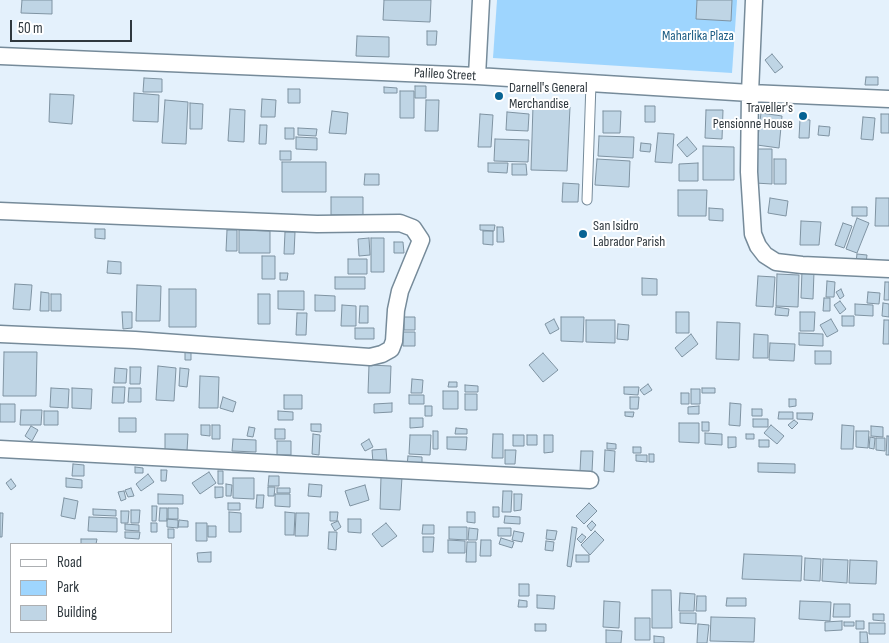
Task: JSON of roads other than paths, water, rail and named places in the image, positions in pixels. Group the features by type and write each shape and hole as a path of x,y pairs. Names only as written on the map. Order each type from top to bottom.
{"street":[{"path":"477,76 482,0"},
{"path":"754,0 750,93 750,203 753,234 758,246 765,255 776,262 889,269"},
{"name":"Palileo Street","path":"0,56 477,76 750,93 889,99"},
{"path":"0,212 317,224 400,223 414,228 420,240 400,290 396,310 394,341 391,349 370,358 135,340 0,334"},
{"path":"0,449 590,480"}],"lane":[{"path":"587,200 591,83"}],"place":[{"name":"Darnell's General Merchandise","path":"499,96"},
{"name":"Traveller's Pensionne House","path":"803,116"},
{"name":"San Isidro Labrador Parish","path":"583,234"}],"park label":[{"name":"Maharlika Plaza","path":"698,36"}]}
